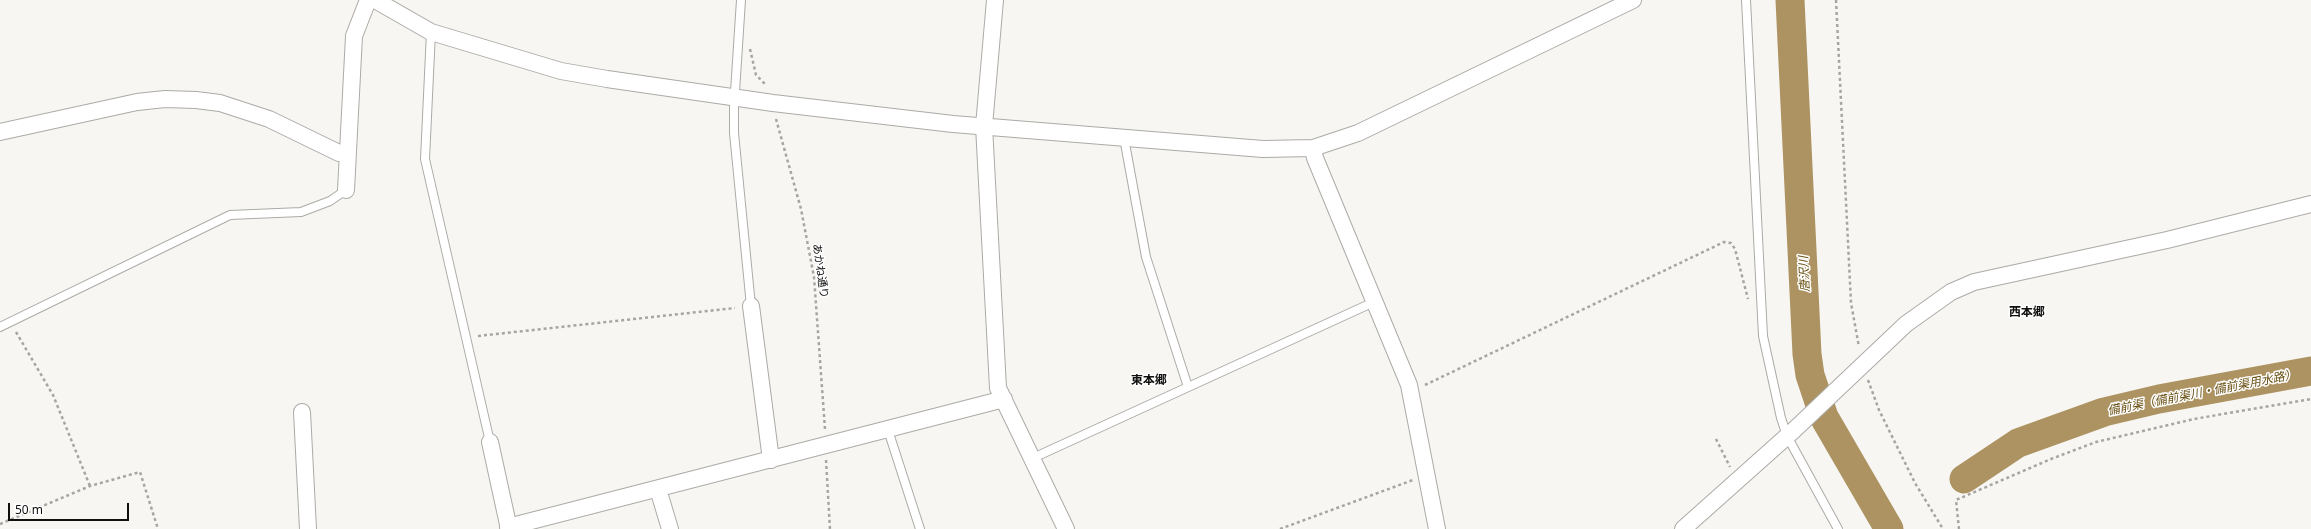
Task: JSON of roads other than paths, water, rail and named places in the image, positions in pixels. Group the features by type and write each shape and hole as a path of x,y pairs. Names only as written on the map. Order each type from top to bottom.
{"street":[{"path":"346,190 354,36 368,0"},
{"path":"375,0 431,32 561,71 735,98 984,126 1263,149 1312,148 1358,133 1633,0"},
{"path":"995,0 984,126 998,388 1066,529"},
{"path":"0,132 137,102 165,99 196,100 220,103 263,117 339,152 347,154"},
{"path":"1312,148 1410,392 1437,529"},
{"path":"1683,529 1790,433 1906,324 1931,304 1974,282 2167,240 2311,204"},
{"path":"751,306 771,460"},
{"path":"490,442 508,528 1004,399"},
{"path":"302,412 308,529"},
{"path":"658,489 670,529"}],"lane":[{"path":"742,0 734,133 751,306"},
{"path":"1746,0 1763,336 1781,418 1838,529"},
{"path":"431,32 425,159 490,442"},
{"path":"1124,138 1146,257 1188,387"},
{"path":"0,327 230,215 301,212 330,201 346,190"},
{"path":"1033,458 1374,302"},
{"path":"888,430 920,529"}],"waterway":[{"name":"唐沢川","path":"1790,0 1807,354 1810,375 1824,417 1889,529"},
{"name":"備前渠（備前渠川・備前渠用水路）","path":"1964,479 2018,443 2104,412 2159,399 2311,371"}],"district":[{"name":"西本郷","path":"2027,313"},
{"name":"東本郷","path":"1149,381"}]}
